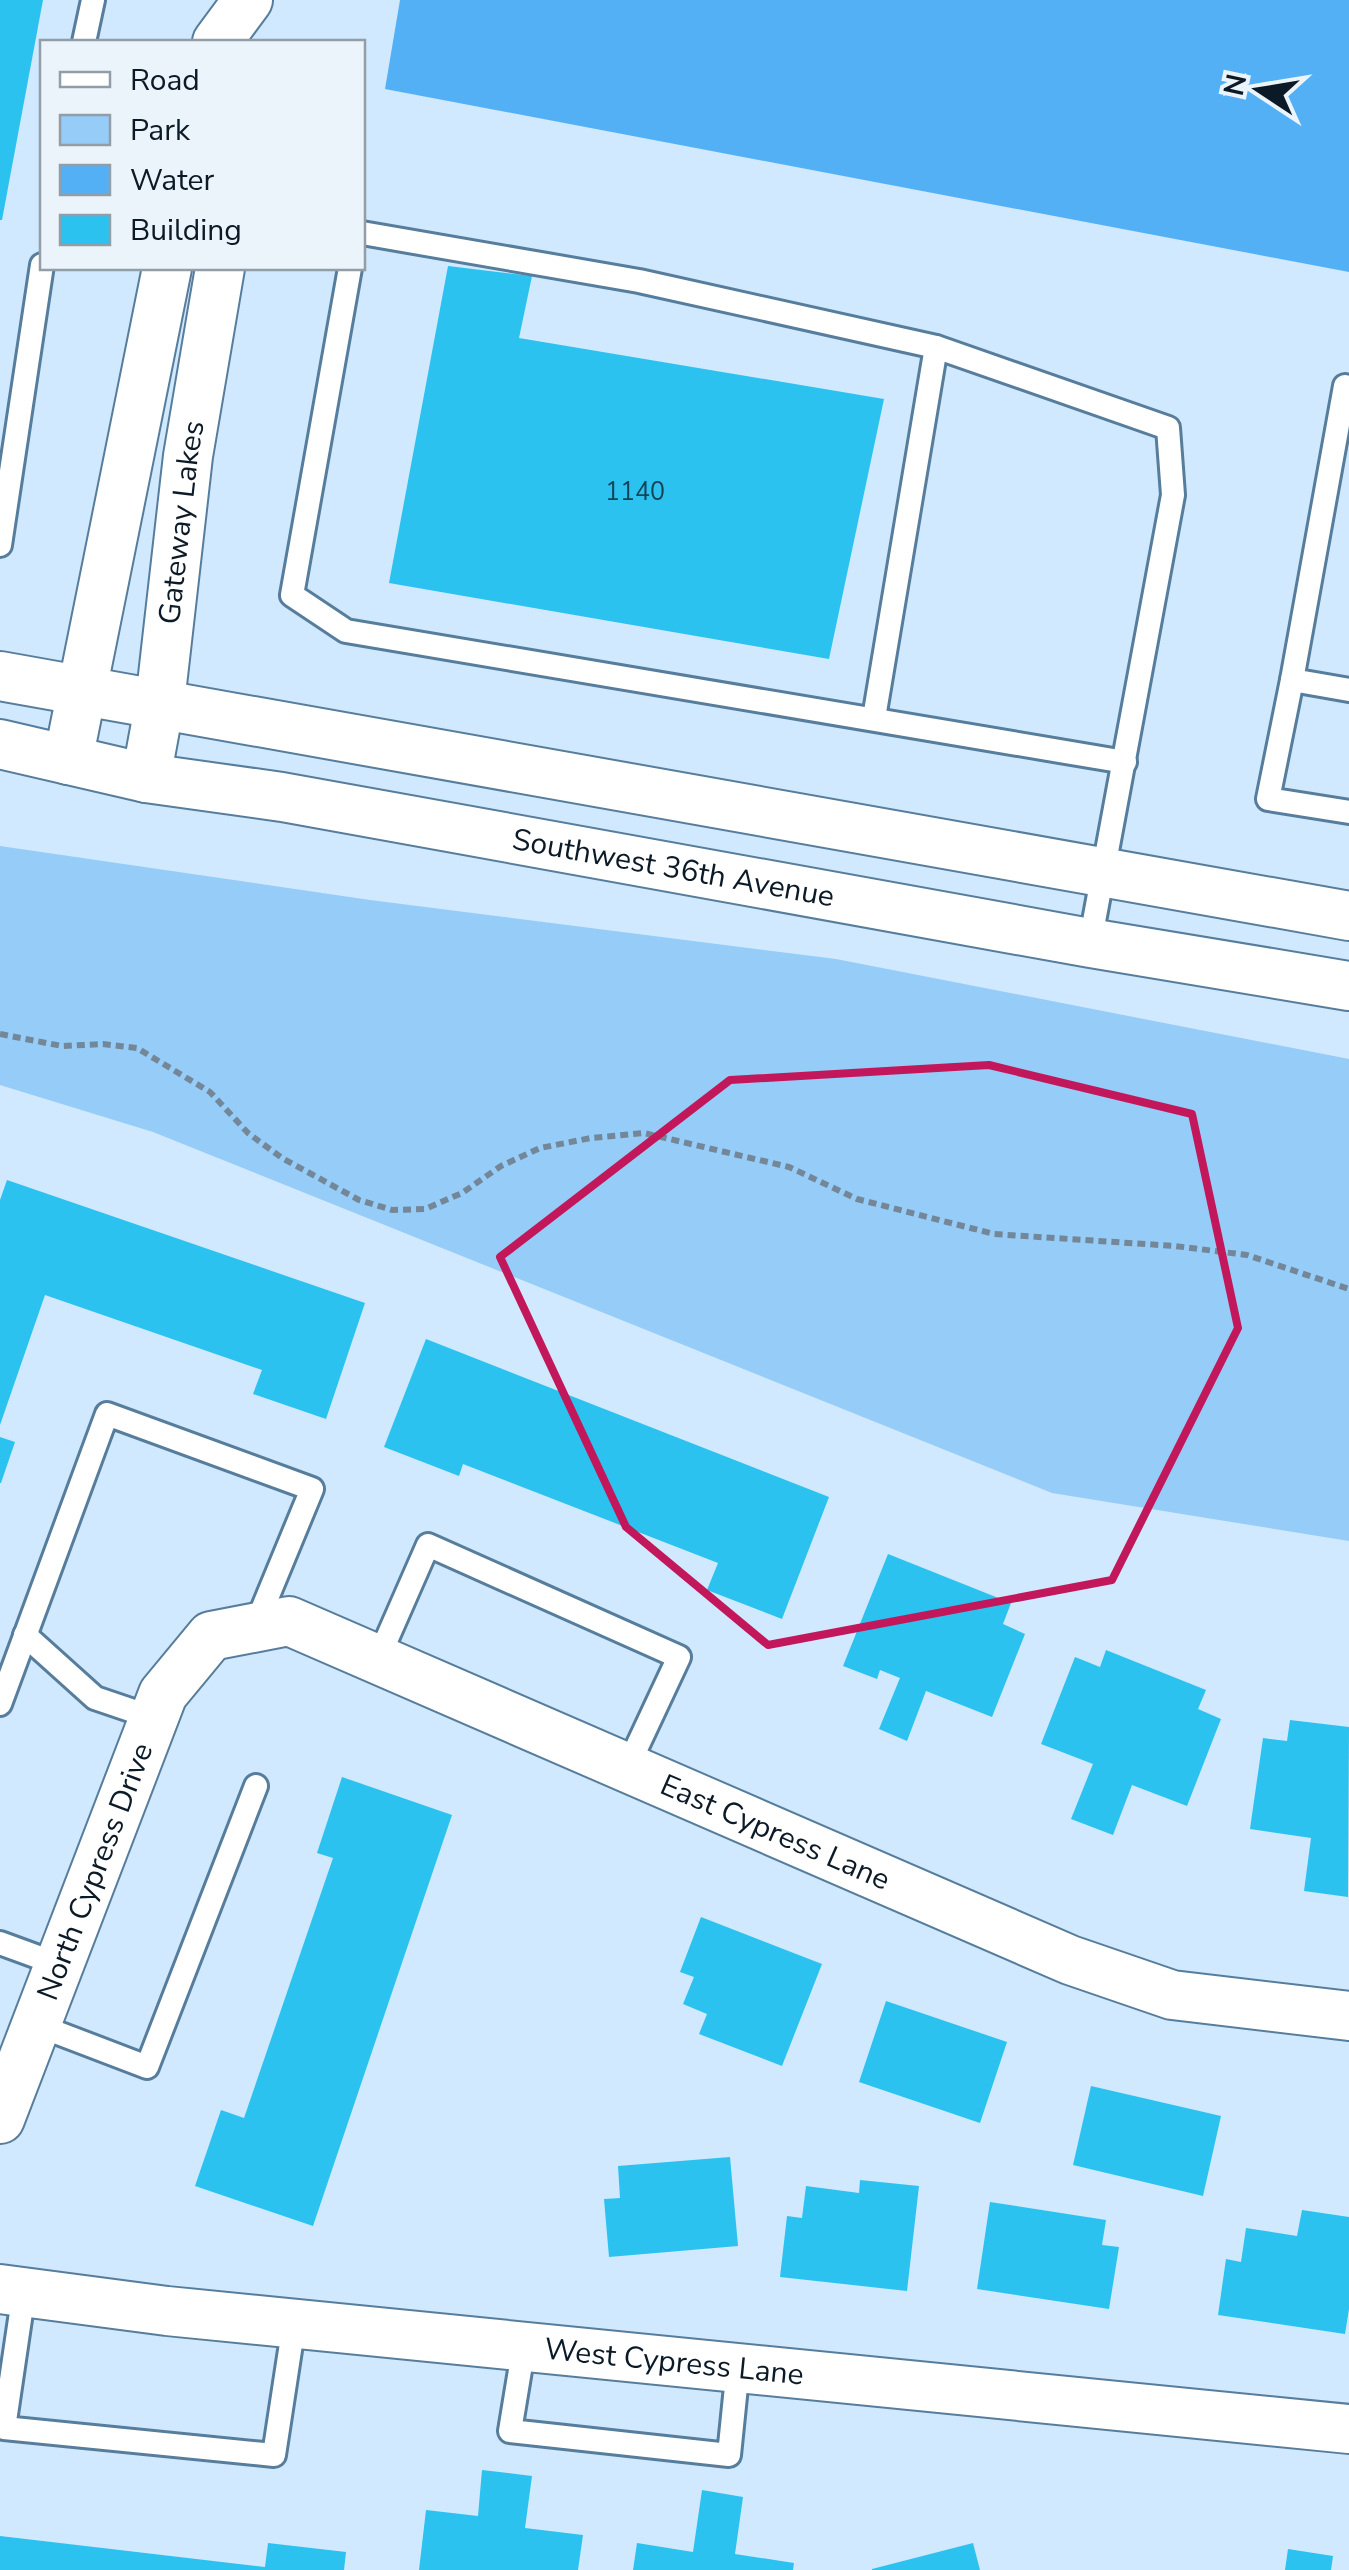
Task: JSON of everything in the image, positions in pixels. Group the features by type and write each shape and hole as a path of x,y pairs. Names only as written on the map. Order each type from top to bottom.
{"street":[{"path":"219,40 252,0"},
{"path":"250,40 252,0"},
{"name":"Gateway Lakes","path":"68,760 167,270"},
{"name":"Gateway Lakes","path":"146,778 160,702 188,456 220,270"},
{"path":"0,676 1349,916"},
{"name":"Southwest 36th Avenue","path":"0,744 146,778 301,800 1349,986"},
{"name":"East Cypress Lane","path":"233,1632 289,1621 1070,1960 1172,1995 1349,2016"},
{"name":"North Cypress Drive","path":"0,2118 163,1694 233,1632"},
{"name":"West Cypress Lane","path":"12,2290 167,2311 1349,2428"}],"lane":[{"path":"84,40 94,0"},
{"path":"365,234 639,280 936,347 1168,428 1173,495 1090,943"},
{"path":"0,545 41,270"},
{"path":"350,270 292,595 346,631 1124,762"},
{"path":"874,718 936,347"},
{"path":"1345,386 1268,799 1349,812"},
{"path":"1292,680 1349,690"},
{"path":"0,1704 108,1414 312,1489 233,1632"},
{"path":"378,1659 428,1545 679,1657 628,1766"},
{"path":"25,1636 94,1698 154,1718"},
{"path":"37,2025 147,2067 256,1786"},
{"path":"0,1943 60,1965"},
{"path":"12,2290 4,2428 274,2455 294,2324"},
{"path":"524,2346 510,2432 729,2455 738,2367"}],"path":[{"path":"0,1034 62,1046 104,1044 137,1048 210,1092 248,1132 282,1158 358,1200 392,1210 425,1209 462,1193 501,1166 540,1148 644,1133 789,1167 857,1199 994,1234 1175,1246 1247,1255 1349,1289"}],"highlighted area":[{"path":"989,1065 1192,1114 1238,1328 1112,1580 768,1645 626,1527 500,1257 730,1080"}],"green space":[{"path":"0,846 370,900 836,959 1349,1059 1349,1541 1052,1493 153,1132 0,1085"}],"water":[{"path":"400,0 1349,0 1349,272 385,89"}],"building":[{"path":"0,0 43,0 2,220 0,220"},
{"path":"448,266 532,276 519,338 884,399 829,659 389,583"},
{"path":"7,1180 365,1303 326,1419 253,1394 262,1370 45,1295 0,1425 0,1200"},
{"path":"426,1339 829,1497 782,1619 707,1590 718,1563 463,1464 459,1476 384,1447"},
{"path":"0,1437 15,1442 1,1483 0,1483"},
{"path":"888,1554 1011,1603 1003,1624 1025,1634 992,1717 926,1691 907,1741 879,1729 900,1678 880,1670 877,1679 843,1666"},
{"path":"1106,1650 1206,1690 1198,1709 1221,1719 1187,1806 1132,1785 1113,1835 1071,1819 1093,1764 1041,1744 1075,1657 1100,1667"},
{"path":"1290,1720 1349,1727 1348,1897 1304,1891 1311,1838 1250,1829 1263,1738 1287,1741"},
{"path":"342,1777 452,1815 313,2226 195,2186 221,2110 244,2118 333,1858 317,1853"},
{"path":"701,1917 822,1964 782,2066 699,2034 707,2014 683,2004 694,1977 680,1972"},
{"path":"886,2001 1007,2042 980,2123 859,2082"},
{"path":"1091,2086 1221,2116 1203,2196 1073,2165"},
{"path":"730,2157 738,2246 609,2257 604,2199 620,2198 618,2166"},
{"path":"860,2180 919,2186 907,2291 780,2277 787,2216 802,2218 806,2186 859,2193"},
{"path":"990,2202 1106,2220 1102,2245 1119,2247 1109,2309 977,2289"},
{"path":"1302,2210 1349,2217 1349,2309 1345,2334 1218,2315 1226,2259 1241,2262 1246,2228 1297,2236"},
{"path":"482,2470 532,2476 525,2528 583,2535 578,2570 419,2570 426,2510 478,2516"},
{"path":"702,2490 743,2497 735,2554 794,2563 793,2570 633,2570 637,2543 693,2552"},
{"path":"0,2536 265,2567 268,2543 346,2552 344,2570 0,2570"},
{"path":"973,2543 980,2570 872,2570 872,2569"},
{"path":"1288,2549 1333,2556 1331,2570 1285,2570"}]}
